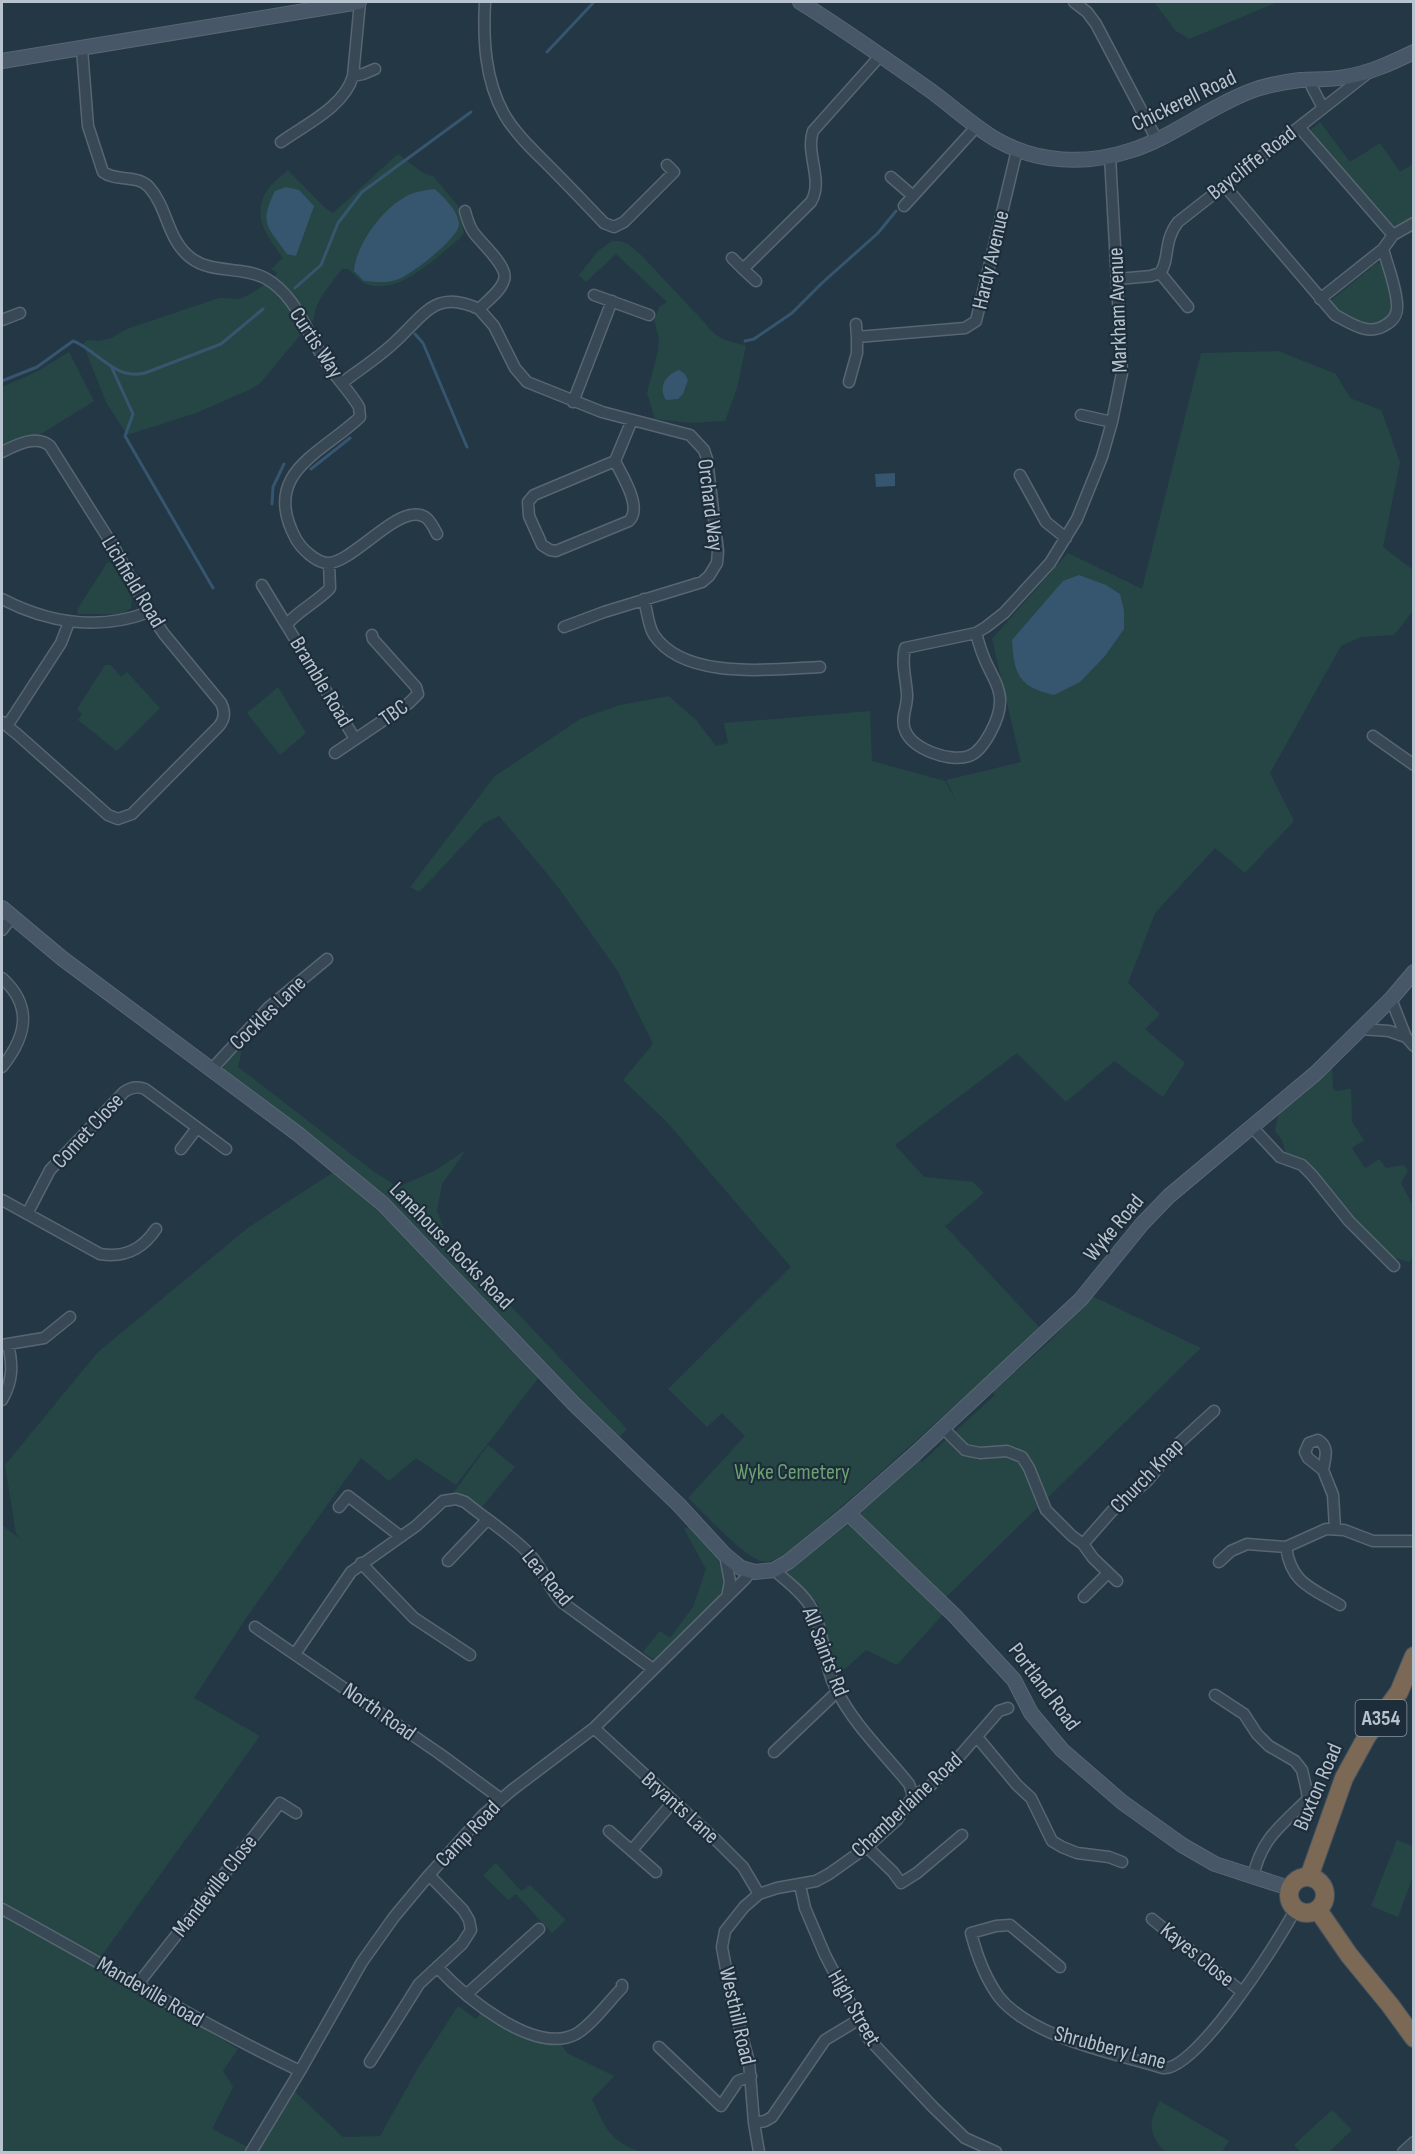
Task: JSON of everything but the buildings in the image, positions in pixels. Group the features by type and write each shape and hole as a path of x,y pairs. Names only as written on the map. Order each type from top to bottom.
{"highway":[{"name":"Buxton Road","path":"1309,1877 1344,1778 1367,1736 1399,1692 1413,1656"},
{"path":"1309,1877 1320,1882 1325,1900 1318,1910 1304,1914 1295,1910 1289,1900 1289,1888 1299,1878 1309,1877"},
{"path":"1318,1910 1349,1955 1385,1998 1413,2038"}],"main road":[{"path":"2,61 359,2"},
{"name":"Chickerell Road","path":"800,2 977,126 1017,150 1043,157 1070,160 1110,156 1142,147 1234,98 1272,85 1344,78 1371,71 1413,52"},
{"name":"Lanehouse Rocks Road","path":"7,913 80,972 298,1134 383,1204 574,1404 679,1505 725,1555 750,1572"},
{"name":"Wyke Road","path":"848,1513 1081,1299 1142,1224 1169,1196 1316,1073 1391,999 1413,972"},
{"path":"750,1572 760,1573 774,1570 788,1562 848,1513"},
{"name":"Portland Road","path":"848,1513 951,1612 1014,1680 1031,1713 1068,1756 1122,1802 1182,1845 1215,1864 1289,1888"}],"street":[{"path":"281,142 335,103 350,87 353,76 359,2"},
{"path":"485,2 485,54 493,87 504,113 522,139 604,223 610,226 621,225 674,172"},
{"path":"1074,2 1087,12 1096,24 1157,140"},
{"name":"Curtis Way","path":"82,49 87,120 93,148 103,172 109,176 137,180 148,186 177,243 196,261 206,266 258,275 278,288 300,315 323,358 360,407 360,417 297,468 289,481 285,501 287,518 297,542 312,556 329,563"},
{"path":"743,269 813,199 816,186 811,141 813,131 880,56"},
{"path":"353,76 375,69"},
{"name":"Baycliffe Road","path":"1160,273 1164,267 1167,245 1173,228 1185,215 1371,71"},
{"path":"1311,80 1312,87 1323,108"},
{"path":"904,206 977,126"},
{"path":"1299,127 1393,235"},
{"name":"Hardy Avenue","path":"857,337 965,328 976,321 1017,150"},
{"name":"Markham Avenue","path":"976,633 1001,700 992,729 983,746 971,756 953,757 928,751 916,745 904,728 903,720 908,698 903,664 905,648 976,633 1004,613 1050,563 1066,538 1077,519 1102,457 1122,373 1110,156"},
{"path":"891,177 914,196"},
{"path":"1224,185 1335,315 1358,327 1379,330 1393,320 1398,307 1383,249"},
{"path":"342,383 396,342 417,318 437,305 449,301 460,301 479,309 502,284 505,273 471,229 465,211"},
{"path":"1320,299 1383,249 1393,235 1413,223"},
{"path":"732,258 756,281"},
{"path":"1118,279 1160,273 1188,307"},
{"path":"594,295 649,315"},
{"path":"573,402 612,301"},
{"name":"Orchard Way","path":"479,309 494,326 520,376 527,382 573,402 690,435 704,450 707,459 718,551 717,563 709,576 702,582 644,599 564,627"},
{"path":"2,320 20,313"},
{"path":"849,382 857,353 856,324"},
{"path":"1081,415 1112,422"},
{"path":"615,461 634,504 632,518 556,551 546,549 529,516 528,502 534,495 615,461 632,420"},
{"name":"Lichfield Road","path":"2,452 32,441 46,442 50,446 115,549 149,612 164,634 221,702 224,711 224,718 219,726 132,814 118,819 108,815 4,724"},
{"path":"1020,475 1046,522 1066,538"},
{"path":"329,563 336,561 409,515 423,515 428,518 437,534"},
{"name":"Bramble Road","path":"287,626 289,619 316,601 330,588 329,563"},
{"name":"Bramble Road","path":"262,585 355,739"},
{"path":"2,599 35,614 69,622 111,622 135,618 149,612"},
{"path":"644,599 652,632 664,648 691,661 726,669 820,667"},
{"path":"4,724 61,643 69,622"},
{"name":"TBC","path":"335,753 409,703 418,694 416,687 373,639 372,635"},
{"path":"1373,736 1413,765"},
{"path":"2,930 7,913"},
{"name":"Cockles Lane","path":"212,1069 269,1007 327,959"},
{"path":"2,978 18,998 24,1023 17,1045 2,1067"},
{"path":"1391,999 1406,1037 1413,1046"},
{"path":"1361,1029 1389,1031 1406,1037"},
{"name":"Comet Close","path":"27,1214 51,1170 129,1089 143,1088 226,1149"},
{"path":"1252,1127 1280,1157 1302,1165 1312,1174 1348,1221 1394,1266"},
{"path":"180,1149 196,1128"},
{"path":"2,1200 91,1251 106,1255 119,1256 134,1251 156,1229"},
{"path":"2,1400 12,1375 5,1344 44,1338 70,1317"},
{"name":"Church Knap","path":"1083,1544 1112,1511 1147,1481 1178,1444 1214,1411"},
{"path":"943,1428 965,1450 980,1453 1007,1451 1022,1457 1029,1468 1046,1510 1083,1544 1093,1558 1113,1577 1084,1597"},
{"path":"1323,1470 1334,1495 1335,1528"},
{"path":"295,1654 347,1577 361,1563 400,1536 348,1496 339,1507"},
{"name":"Lea Road","path":"400,1536 416,1526 439,1504 447,1500 460,1500 528,1552 560,1600 653,1669"},
{"path":"448,1561 487,1520"},
{"path":"1219,1562 1231,1551 1247,1544 1286,1547 1317,1531 1335,1528 1373,1541 1413,1541"},
{"path":"1286,1547 1289,1566 1296,1577 1340,1605"},
{"path":"725,1555 730,1582 725,1600"},
{"path":"361,1563 410,1615 470,1655"},
{"name":"All Saints' Rd","path":"774,1570 810,1605 837,1692 857,1721 909,1784 913,1796"},
{"name":"Camp Road","path":"251,2152 362,1962 394,1917 429,1875 467,1831 501,1799 594,1728 725,1600 750,1572"},
{"name":"North Road","path":"255,1627 501,1799"},
{"path":"774,1752 837,1692"},
{"path":"1215,1695 1244,1714 1257,1734 1269,1746 1295,1761 1302,1770 1308,1794 1305,1802 1267,1841 1260,1853 1253,1877"},
{"name":"Chamberlaine Road","path":"759,1894 823,1878 867,1846 897,1820 913,1796 929,1787 999,1711 1008,1708"},
{"name":"Bryants Lane","path":"594,1728 736,1861 759,1894"},
{"path":"977,1737 1031,1798 1052,1841 1077,1854 1109,1857 1122,1862"},
{"name":"Mandeville Close","path":"138,1984 276,1800 296,1813"},
{"path":"632,1851 673,1802"},
{"path":"609,1831 656,1872"},
{"path":"867,1846 901,1883 917,1873 962,1835"},
{"path":"370,2062 415,1989 469,1935 471,1926 463,1910 429,1875"},
{"name":"High Street","path":"800,1885 805,1908 825,1955 858,2020 875,2047 965,2138 996,2152"},
{"name":"Westhill Road","path":"759,1894 727,1927 722,1943 732,1996 747,2051 759,2152"},
{"name":"Mandeville Road","path":"2,1909 215,2029 300,2071"},
{"name":"Shrubbery Lane","path":"1060,1967 1010,1925 996,1926 971,1934 982,1966 995,1991 1028,2021 1056,2036 1163,2068 1172,2067 1199,2047 1242,1992 1295,1910"},
{"name":"Kayes Close","path":"1152,1919 1242,1992"},
{"path":"467,1994 539,1929"},
{"path":"437,1967 503,2022 534,2036 554,2039 570,2036 582,2030 622,1988 622,1985"},
{"path":"754,2123 765,2121 772,2116 825,2040 858,2020"},
{"path":"659,2047 721,2106 738,2081 743,2077 751,2076"},
{"path":"1403,2152 1413,2142"}],"green space":[{"path":"1154,2 1278,2 1189,39 1176,31"},
{"path":"1320,122 1350,162 1380,143 1400,172 1413,164 1413,222 1395,234 1310,130"},
{"path":"398,154 423,173 433,176 458,206 464,233 459,239 428,265 391,285 366,284 348,269 342,269 320,299 314,319 260,383 196,413 127,435 106,402 83,344 87,340 99,341 111,338 127,329 216,299 236,299 252,293 278,273 271,269 283,258 264,228 260,212 265,194 275,181 288,170 324,207 333,213"},
{"path":"612,241 628,244 642,256 717,335 727,341 746,345 737,388 725,421 692,423 655,419 647,393 658,351 659,337 654,321 659,307 667,302 616,254 586,282 579,275 598,251"},
{"path":"1377,263 1382,264 1389,284 1392,309 1387,318 1380,323 1364,324 1349,317 1330,301"},
{"name":"Wyke Cemetery","path":"1278,351 1336,374 1350,398 1381,410 1400,462 1383,547 1413,570 1413,611 1394,635 1361,637 1341,646 1270,773 1294,821 1245,873 1215,848 1155,913 1128,983 1160,1014 1145,1029 1185,1063 1163,1097 1114,1061 1066,1102 1017,1053 895,1145 924,1177 973,1182 984,1193 945,1226 1041,1329 784,1556 770,1561 761,1561 744,1551 688,1498 745,1436 722,1413 707,1427 668,1389 791,1267 667,1122 623,1080 653,1044 617,970 558,887 499,816 484,823 419,892 410,887 495,776 580,719 620,705 669,696 696,720 716,746 728,743 724,723 870,711 872,761 945,781 958,805 946,780 1021,762 992,639 1068,553 1142,589 1201,353"},
{"path":"69,352 94,401 41,434 28,435 2,445 2,387 36,372"},
{"path":"111,562 132,598 131,608 122,614 78,614 77,610 107,563"},
{"path":"105,665 111,665 121,677 127,672 160,708 117,751 78,720 82,714 77,709"},
{"path":"278,687 306,733 280,755 247,713"},
{"path":"238,1046 242,1049 238,1067 373,1171 398,1187 434,1171 466,1150 442,1184 437,1211 448,1240 627,1429 618,1439 423,1234 224,1070 223,1061"},
{"path":"1332,1068 1333,1088 1336,1091 1351,1089 1352,1122 1364,1140 1352,1148 1365,1168 1379,1159 1386,1168 1403,1165 1408,1170 1401,1183 1413,1206 1413,1254 1410,1262 1387,1256 1287,1157 1282,1140 1275,1131 1279,1110 1324,1071"},
{"path":"338,1169 539,1377 456,1485 416,1458 389,1481 361,1458 248,1615 194,1698 260,1736 95,1965 238,2049 223,2071 233,2087 212,2129 248,2147 291,2088 343,2137 380,2136 418,2068 458,2006 476,2019 482,2011 559,2041 567,2053 614,2076 592,2099 609,2132 630,2148 641,2152 2,2152 2,1525 23,1541 16,1534 5,1465 98,1352 249,1227"},
{"path":"1092,1296 1201,1348 943,1600 946,1611 897,1665 866,1650 837,1676 816,1608 819,1605 786,1572 919,1459 922,1462 995,1395 993,1392 1048,1343"},
{"path":"488,1445 515,1467 480,1509 467,1497 454,1492"},
{"path":"690,1526 718,1559 725,1578 724,1588 720,1598 654,1660 643,1652 660,1631 670,1638 693,1607 706,1569 684,1529"},
{"path":"1397,1840 1414,1847 1413,1876 1398,1917 1371,1906"},
{"path":"496,1863 521,1891 530,1885 566,1920 552,1933 516,1894 508,1900 483,1875"},
{"path":"1160,2101 1229,2141 1222,2152 1165,2152 1155,2139 1152,2128 1153,2116"},
{"path":"1332,2110 1352,2130 1329,2152 1301,2152 1294,2145"}],"water":[{"path":"286,187 299,190 314,206 296,256 287,254 270,230 266,218 275,191"},
{"path":"435,189 450,205 458,219 459,224 452,238 425,262 401,278 387,282 364,281 354,271 356,260 366,237 374,226 401,199 414,193"},
{"path":"679,370 688,380 683,394 678,399 666,400 663,391 664,382"},
{"path":"895,473 895,486 876,487 875,474"},
{"path":"1079,575 1106,585 1120,594 1124,611 1124,629 1105,656 1080,682 1054,695 1042,692 1021,678 1014,662 1012,640 1063,581"}],"waterway":[{"path":"547,52 594,2"},
{"path":"295,288 321,265 338,223 362,192 471,112"},
{"path":"745,341 754,339 792,313 878,233 896,211"},
{"path":"2,381 37,367 73,341 114,368 134,374 145,373 221,344 263,309"},
{"path":"415,334 423,343 467,447"},
{"path":"111,366 133,414 125,436 213,588"},
{"path":"311,469 350,438"},
{"path":"272,504 273,487 284,464"}]}
